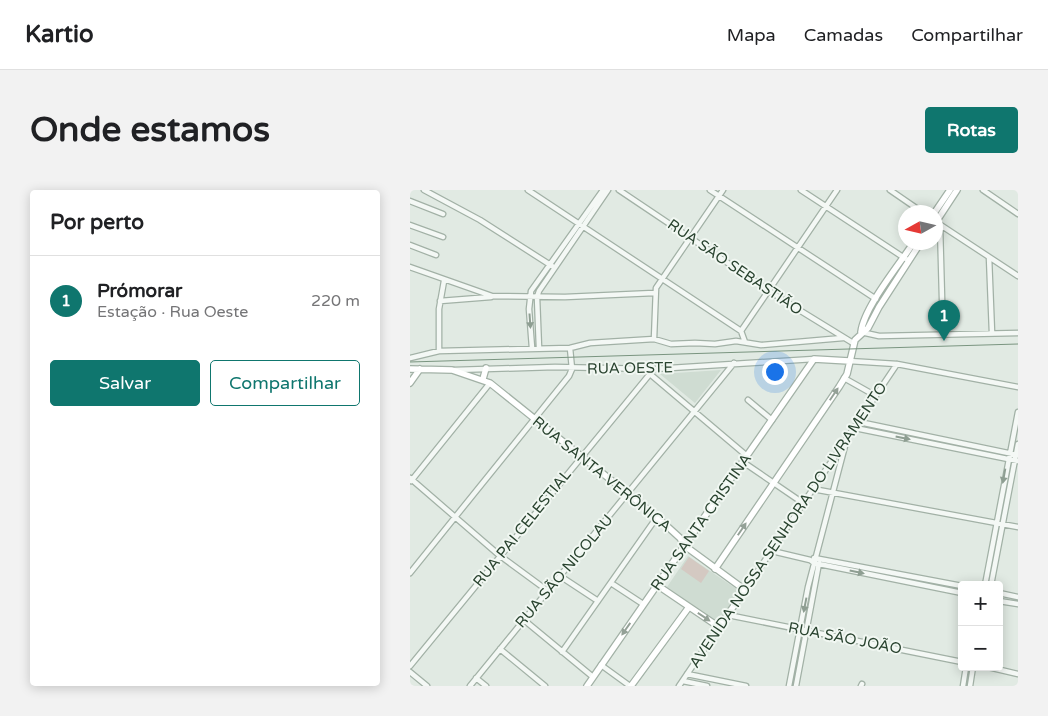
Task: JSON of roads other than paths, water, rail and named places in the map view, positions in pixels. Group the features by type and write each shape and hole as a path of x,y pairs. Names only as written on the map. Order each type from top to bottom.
{"main road":[{"path":"940,205 950,190"},
{"path":"943,213 957,190"},
{"path":"860,332 868,328 911,250"},
{"path":"715,569 844,378 850,361 853,343 860,332 862,323 876,299 915,250"},
{"name":"RUA OESTE","path":"814,359 850,361"},
{"name":"RUA SANTA CRISTINA","path":"587,686 814,359"},
{"path":"483,380 486,368"},
{"name":"RUA OESTE","path":"410,369 452,370"},
{"path":"410,382 420,369"},
{"name":"RUA SANTA VERÔNICA","path":"452,370 490,383 657,517 680,538 685,546 745,590"},
{"path":"657,584 719,627"},
{"name":"AVENIDA NOSSA SENHORA DO LIVRAMENTO","path":"719,627 745,590"},
{"path":"631,686 689,606"}],"street":[{"path":"424,190 480,220 555,268"},
{"path":"528,190 741,331 743,340"},
{"path":"539,348 537,297 603,190"},
{"path":"532,348 529,297 534,286 608,190"},
{"name":"RUA SÃO SEBASTIÃO","path":"619,190 769,291 853,343"},
{"path":"710,190 876,299"},
{"path":"654,338 654,293 723,190"},
{"path":"801,190 907,259"},
{"path":"741,331 837,190"},
{"path":"890,190 912,205"},
{"path":"983,190 1018,214"},
{"path":"410,201 443,214"},
{"path":"410,225 443,237"},
{"path":"943,227 1018,276"},
{"path":"410,245 436,255"},
{"path":"938,250 943,335"},
{"path":"989,257 992,333"},
{"path":"410,268 492,296"},
{"path":"439,351 440,301 444,281"},
{"path":"440,301 492,296 537,297 654,293"},
{"path":"860,332 878,336 1018,333"},
{"name":"RUA OESTE","path":"410,358 439,351 570,348 590,343 654,338 671,344 743,340 761,345 843,338"},
{"path":"410,573 569,376 572,369 570,348"},
{"name":"RUA OESTE","path":"452,370 486,368 654,369 814,359"},
{"path":"850,361 897,364 1018,387"},
{"name":"RUA SÃO NICOLAU","path":"470,686 629,494 734,363"},
{"name":"AVENIDA NOSSA SENHORA DO LIVRAMENTO","path":"745,590 846,443 897,364"},
{"name":"RUA PAI CELESTIAL","path":"410,666 499,555 654,369"},
{"path":"650,374 747,456"},
{"path":"844,378 876,396"},
{"path":"490,383 411,480 499,555 548,591"},
{"path":"748,400 772,420"},
{"path":"986,581 1018,412"},
{"path":"859,422 1017,455"},
{"path":"855,428 1016,461"},
{"path":"789,686 816,559 846,443"},
{"path":"992,581 1018,444"},
{"path":"743,462 803,503"},
{"path":"813,489 1018,527"},
{"path":"562,652 657,517"},
{"path":"772,551 958,585"},
{"path":"816,559 906,582 958,592"},
{"path":"796,686 816,559"},
{"path":"906,582 908,575"},
{"path":"560,576 598,601"},
{"path":"611,583 643,604"},
{"path":"1003,594 1018,597"},
{"path":"1003,602 1018,604"},
{"name":"RUA SÃO JOÃO","path":"728,615 958,661"},
{"path":"524,620 593,677"},
{"name":"AVENIDA NOSSA SENHORA DO LIVRAMENTO","path":"679,686 719,627"},
{"path":"500,649 545,686"},
{"path":"601,665 631,686"},
{"path":"1003,670 1018,674"},
{"path":"963,686 965,671"},
{"path":"970,686 972,671"},
{"path":"410,672 427,686"},
{"path":"687,674 746,686"},
{"path":"476,678 486,686"},
{"path":"683,681 707,686"}],"tram line":[{"path":"410,362 1018,344"}],"place":[{"name":"Prómorar","path":"944,341"}]}
